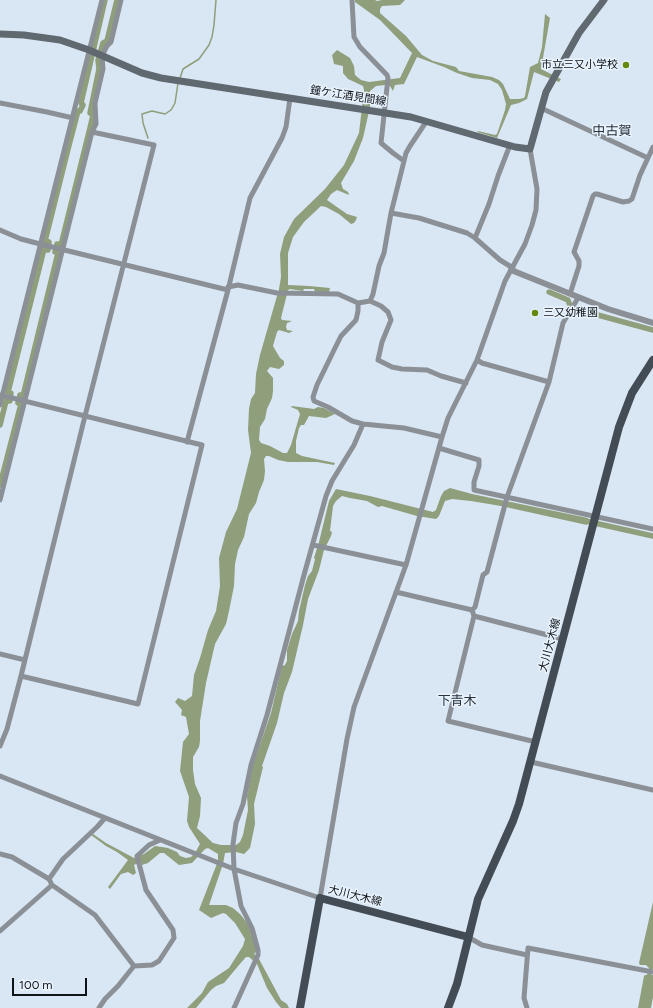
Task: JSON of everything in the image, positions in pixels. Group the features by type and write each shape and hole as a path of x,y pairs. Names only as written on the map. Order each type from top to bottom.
{"main road":[{"path":"530,149 546,92 579,33 604,0"},
{"name":"鐘ケ江酒見間線","path":"0,34 24,35 60,40 102,55 142,73 161,78 411,117 510,145 530,149"},
{"name":"大川大木線","path":"448,1008 457,984 478,899 513,821 531,762 618,427 632,393 653,360"},
{"name":"大川大木線","path":"300,1008 320,898 468,937"}],"street":[{"path":"0,405 1,395 42,245 102,0"},
{"path":"0,500 22,400 92,132 96,124 95,103 103,69 102,55 111,42 121,0"},
{"path":"352,0 354,37 388,78 381,143 404,161"},
{"path":"187,442 228,289 250,198 282,138 286,126 290,98"},
{"path":"0,103 73,118"},
{"path":"541,108 648,158"},
{"path":"370,301 379,266 384,254 391,213 404,161 410,146 426,122"},
{"path":"0,746 7,729 21,676 154,145 92,132"},
{"path":"475,238 490,204 498,176 510,145"},
{"path":"570,294 580,266 580,261 574,252 593,196 597,194 623,202 629,202 632,199 653,147"},
{"path":"0,784 1,777 234,869 320,898 349,726 354,707 406,565 448,418 477,360 505,281 525,244 532,225 536,210 537,189 530,149"},
{"path":"391,213 412,217 467,233 512,269 578,298 653,323"},
{"path":"0,230 21,239 42,245 228,289 238,285 277,293 338,294 358,303 370,301 381,306 388,312 391,320 382,342 378,360 392,367 427,370 441,376 466,383"},
{"path":"472,610 475,607 483,575 487,572 507,497 549,382 563,323 578,298"},
{"path":"358,303 356,320 338,341 316,385 313,396 314,401 317,404 328,407 352,421 363,424 404,428 442,437"},
{"path":"477,360 482,364 549,382"},
{"path":"1,395 202,445 138,704 21,676"},
{"path":"234,1008 258,956 258,950 252,928 241,906 234,869 233,844 236,823 246,793 251,765 267,715 291,622 332,481 354,445 363,424"},
{"path":"439,448 479,460 479,466 474,482 474,490 653,529"},
{"path":"314,545 406,565"},
{"path":"396,592 472,610"},
{"path":"472,610 474,616 448,721 536,742"},
{"path":"474,616 562,639"},
{"path":"0,654 25,660"},
{"path":"531,762 653,790"},
{"path":"49,879 63,859 98,827 105,818"},
{"path":"99,1008 134,966 152,965 158,961 174,938 172,930 146,890 137,856 149,845 160,840"},
{"path":"0,854 12,857 49,879 52,885 95,915 134,966"},
{"path":"0,931 52,885"},
{"path":"468,937 482,945 527,954"},
{"path":"527,1008 524,998 528,948 653,972"}],"shaded area":[{"path":"355,0 405,0 400,5 382,6 380,13 406,36 422,55 433,61 456,67 459,71 492,77 499,80 503,84 510,99 524,98 525,96 530,67 538,63 542,47 545,14 550,18 541,69 561,79 559,82 534,72 527,99 511,105 497,138 477,132 497,134 506,104 502,90 498,84 490,80 472,78 457,73 417,57 404,84 395,85 393,91 390,86 385,85 376,86 370,91 370,107 363,138 354,161 341,183 343,189 348,192 349,195 337,190 331,194 327,200 347,214 357,217 354,223 351,224 339,214 321,206 304,222 293,237 288,253 288,285 330,288 329,292 315,292 314,289 304,289 303,291 288,290 281,318 282,320 292,321 287,323 286,327 287,330 293,331 289,333 279,330 277,332 273,346 280,358 284,361 284,365 279,369 270,367 267,371 273,378 273,391 265,419 260,427 259,440 261,443 283,453 287,453 291,445 300,414 298,410 291,407 314,409 318,407 324,408 335,414 326,418 309,416 304,425 301,425 299,428 296,441 296,453 302,456 335,463 334,465 317,462 288,462 269,456 266,456 264,459 264,480 256,503 249,514 244,537 238,550 235,564 234,586 226,624 215,644 206,683 200,721 199,747 193,757 195,784 201,798 200,816 197,828 213,843 221,845 236,845 240,842 243,835 248,810 247,796 253,765 271,713 282,666 285,665 287,661 287,650 298,621 305,585 308,576 312,571 329,501 336,489 433,512 436,510 444,491 450,488 588,518 587,525 501,506 452,499 445,501 439,516 436,519 417,516 382,506 378,507 367,501 342,496 336,501 333,506 330,531 332,532 331,536 324,550 319,570 308,599 292,672 284,693 277,723 262,766 254,804 255,824 250,848 244,854 236,852 225,853 223,864 209,905 226,905 233,908 249,925 257,950 254,954 259,959 281,1000 287,1004 289,1008 281,1008 267,988 257,964 249,957 246,957 224,983 211,990 196,1008 187,1008 202,993 208,982 229,968 243,946 245,939 235,923 226,914 223,913 211,918 199,910 218,861 218,854 208,848 205,849 192,863 179,865 164,853 160,853 148,863 142,865 141,862 134,865 136,873 133,875 128,872 121,874 110,889 108,887 128,860 91,835 93,834 134,858 144,854 155,846 168,848 186,858 191,857 200,844 189,827 187,821 189,797 180,771 183,742 189,734 186,717 181,715 182,710 175,702 178,698 185,701 192,696 194,675 208,630 216,611 220,586 219,558 226,532 237,509 251,453 248,430 249,409 251,399 255,393 256,374 260,355 279,289 281,277 280,254 284,237 294,219 325,189 344,165 359,133 364,90 363,86 348,79 343,73 343,66 334,64 332,55 337,50 350,58 354,66 355,75 361,80 369,82 400,78 412,53 380,20 355,2"},
{"path":"653,902 653,968 651,975 653,975 653,997 651,1008 638,1008 644,976 647,975 649,968 646,965 640,965 639,963"}],"waterway":[{"path":"0,425 6,401 10,401 11,393 8,392 44,249 48,250 49,242 45,241 78,111 80,111 83,105 81,103 105,0"},
{"path":"0,485 21,404 18,403 20,395 23,396 58,253 55,252 57,244 61,245 93,115 90,113 99,69 98,60 103,43 107,41 117,0"},
{"path":"180,78 183,69 199,59 209,45 214,25 216,0"},
{"path":"148,138 143,123 142,114 152,111 165,114 171,110 175,103 178,83"},
{"path":"549,292 568,300 570,306 576,309 653,330"},
{"path":"581,520 653,536"}],"place":[{"name":"市立三又小学校","path":"626,65"},
{"name":"三又幼稚園","path":"535,313"}],"district":[{"name":"中古賀","path":"612,131"},
{"name":"下青木","path":"457,701"}]}
